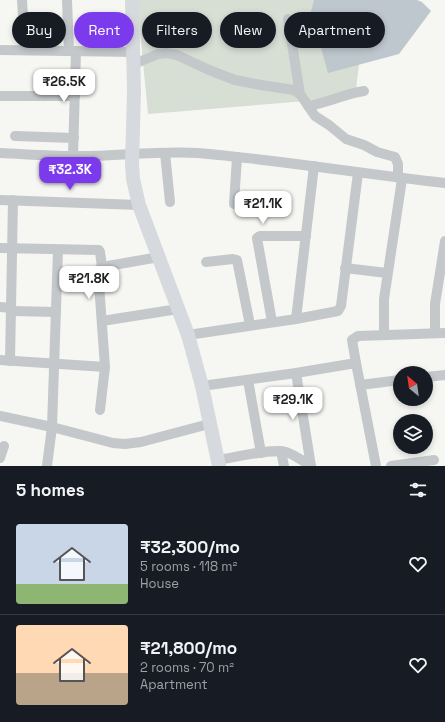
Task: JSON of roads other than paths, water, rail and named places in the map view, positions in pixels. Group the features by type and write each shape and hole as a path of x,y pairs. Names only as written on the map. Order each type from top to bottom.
{"street":[{"path":"22,0 25,50"},
{"path":"67,0 73,51 75,96 73,156"},
{"path":"132,0 134,58 133,179 139,205 188,335 202,386 218,463 261,453 281,452 292,455 311,466"},
{"path":"293,48 300,94"},
{"path":"0,50 73,51 134,58 166,53 177,55 235,80 294,90 300,94 317,118 330,125 346,139 364,145 377,152 395,157 398,164 400,178 384,299 384,335"},
{"path":"308,106 322,104 348,94 364,91"},
{"path":"0,96 75,96"},
{"path":"15,136 74,138"},
{"path":"0,153 73,156 196,153 314,166 358,173 445,183"},
{"path":"165,153 170,202"},
{"path":"234,204 237,157"},
{"path":"296,319 314,166"},
{"path":"188,335 296,319 338,311 341,306 358,173"},
{"path":"0,200 139,205"},
{"path":"13,200 11,309 5,360 105,367"},
{"path":"272,322 257,238 260,236 306,236"},
{"path":"376,466 352,340 354,337 358,336 440,333 435,304 442,281 445,240"},
{"path":"0,248 99,250 102,267"},
{"path":"47,466 52,427 58,250"},
{"path":"100,410 105,367 98,270 102,267 159,256"},
{"path":"206,262 233,259 237,260 250,325"},
{"path":"345,268 387,273"},
{"path":"0,307 56,312"},
{"path":"102,321 178,309"},
{"path":"202,386 356,363"},
{"path":"296,373 311,466"},
{"path":"433,376 445,375"},
{"path":"248,380 261,453"},
{"path":"360,385 393,381"},
{"path":"0,416 52,427 113,443 125,444 141,442 209,424"},
{"path":"0,458 4,446"},
{"path":"281,452 284,466"},
{"path":"391,466 434,460"}]}
